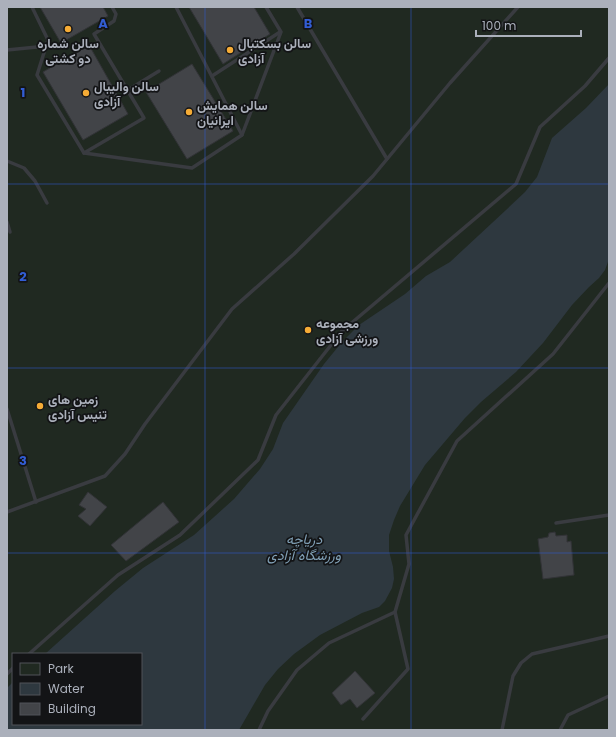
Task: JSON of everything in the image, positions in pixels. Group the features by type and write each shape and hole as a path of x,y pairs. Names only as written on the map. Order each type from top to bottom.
{"lane":[{"path":"32,7 48,40 37,75 84,153"},
{"path":"84,153 144,118 94,34 114,21 116,14 112,7"},
{"path":"176,7 242,135"},
{"path":"84,153 192,168 242,135 280,32 266,7"},
{"path":"297,7 387,159"},
{"path":"8,511 105,476 125,454 145,424 232,309 294,254 373,176 450,83 518,7"},
{"path":"212,76 280,32"},
{"path":"7,50 47,46"},
{"path":"30,653 118,575 180,535 258,460 276,415 342,331 516,184 540,127 585,86 609,58"},
{"path":"128,90 159,71"},
{"path":"7,161 24,168 35,181 47,203"},
{"path":"7,222 10,232"},
{"path":"363,719 408,669 395,612 409,564 406,535 457,441 553,354 609,284"},
{"path":"7,409 36,502"},
{"path":"556,523 609,515"},
{"path":"259,730 268,712 297,670 329,643 395,612"},
{"path":"502,730 513,676 521,663 532,654 609,636"},
{"path":"560,730 568,715 609,696"}],"green space":[{"name":"مجموعه ورزشی آزادی","path":"7,7 609,7 609,730 7,730"}],"water":[{"name":"دریاچه ورزشگاه آزادی","path":"609,84 609,259 605,270 572,305 543,343 516,372 465,418 425,465 400,506 389,535 389,551 394,579 392,588 385,601 379,607 362,613 320,635 294,654 278,669 265,685 239,730 7,730 7,688 12,683 12,725 142,725 142,653 46,653 143,568 194,535 234,499 260,469 273,449 283,423 324,364 342,342 359,325 405,294 426,276 450,262 525,192 537,177 552,138 586,108"}],"building":[{"name":"سالن شماره دو کشتی","path":"40,7 103,7 108,16 61,43"},
{"name":"سالن بسکتبال آزادی","path":"189,7 254,7 270,34 223,64"},
{"name":"سالن والیبال آزادی","path":"89,45 128,114 83,140 43,72"},
{"name":"سالن همایش ایرانیان","path":"192,64 233,131 187,159 146,92"},
{"path":"88,492 107,507 90,526 78,516 86,509 79,505"},
{"path":"163,502 179,522 126,561 111,545"},
{"path":"555,532 556,536 567,535 567,542 571,541 574,575 543,579 538,539 548,537 549,533"},
{"path":"355,671 375,693 357,708 350,699 341,705 332,693"}],"place":[{"name":"سالن شماره دو کشتی","path":"68,29"},
{"name":"سالن بسکتبال آزادی","path":"230,50"},
{"name":"سالن والیبال آزادی","path":"86,93"},
{"name":"سالن همایش ایرانیان","path":"189,112"},
{"name":"مجموعه ورزشی آزادی","path":"308,330"},
{"name":"زمین های تنیس آزادی","path":"40,406"}]}
